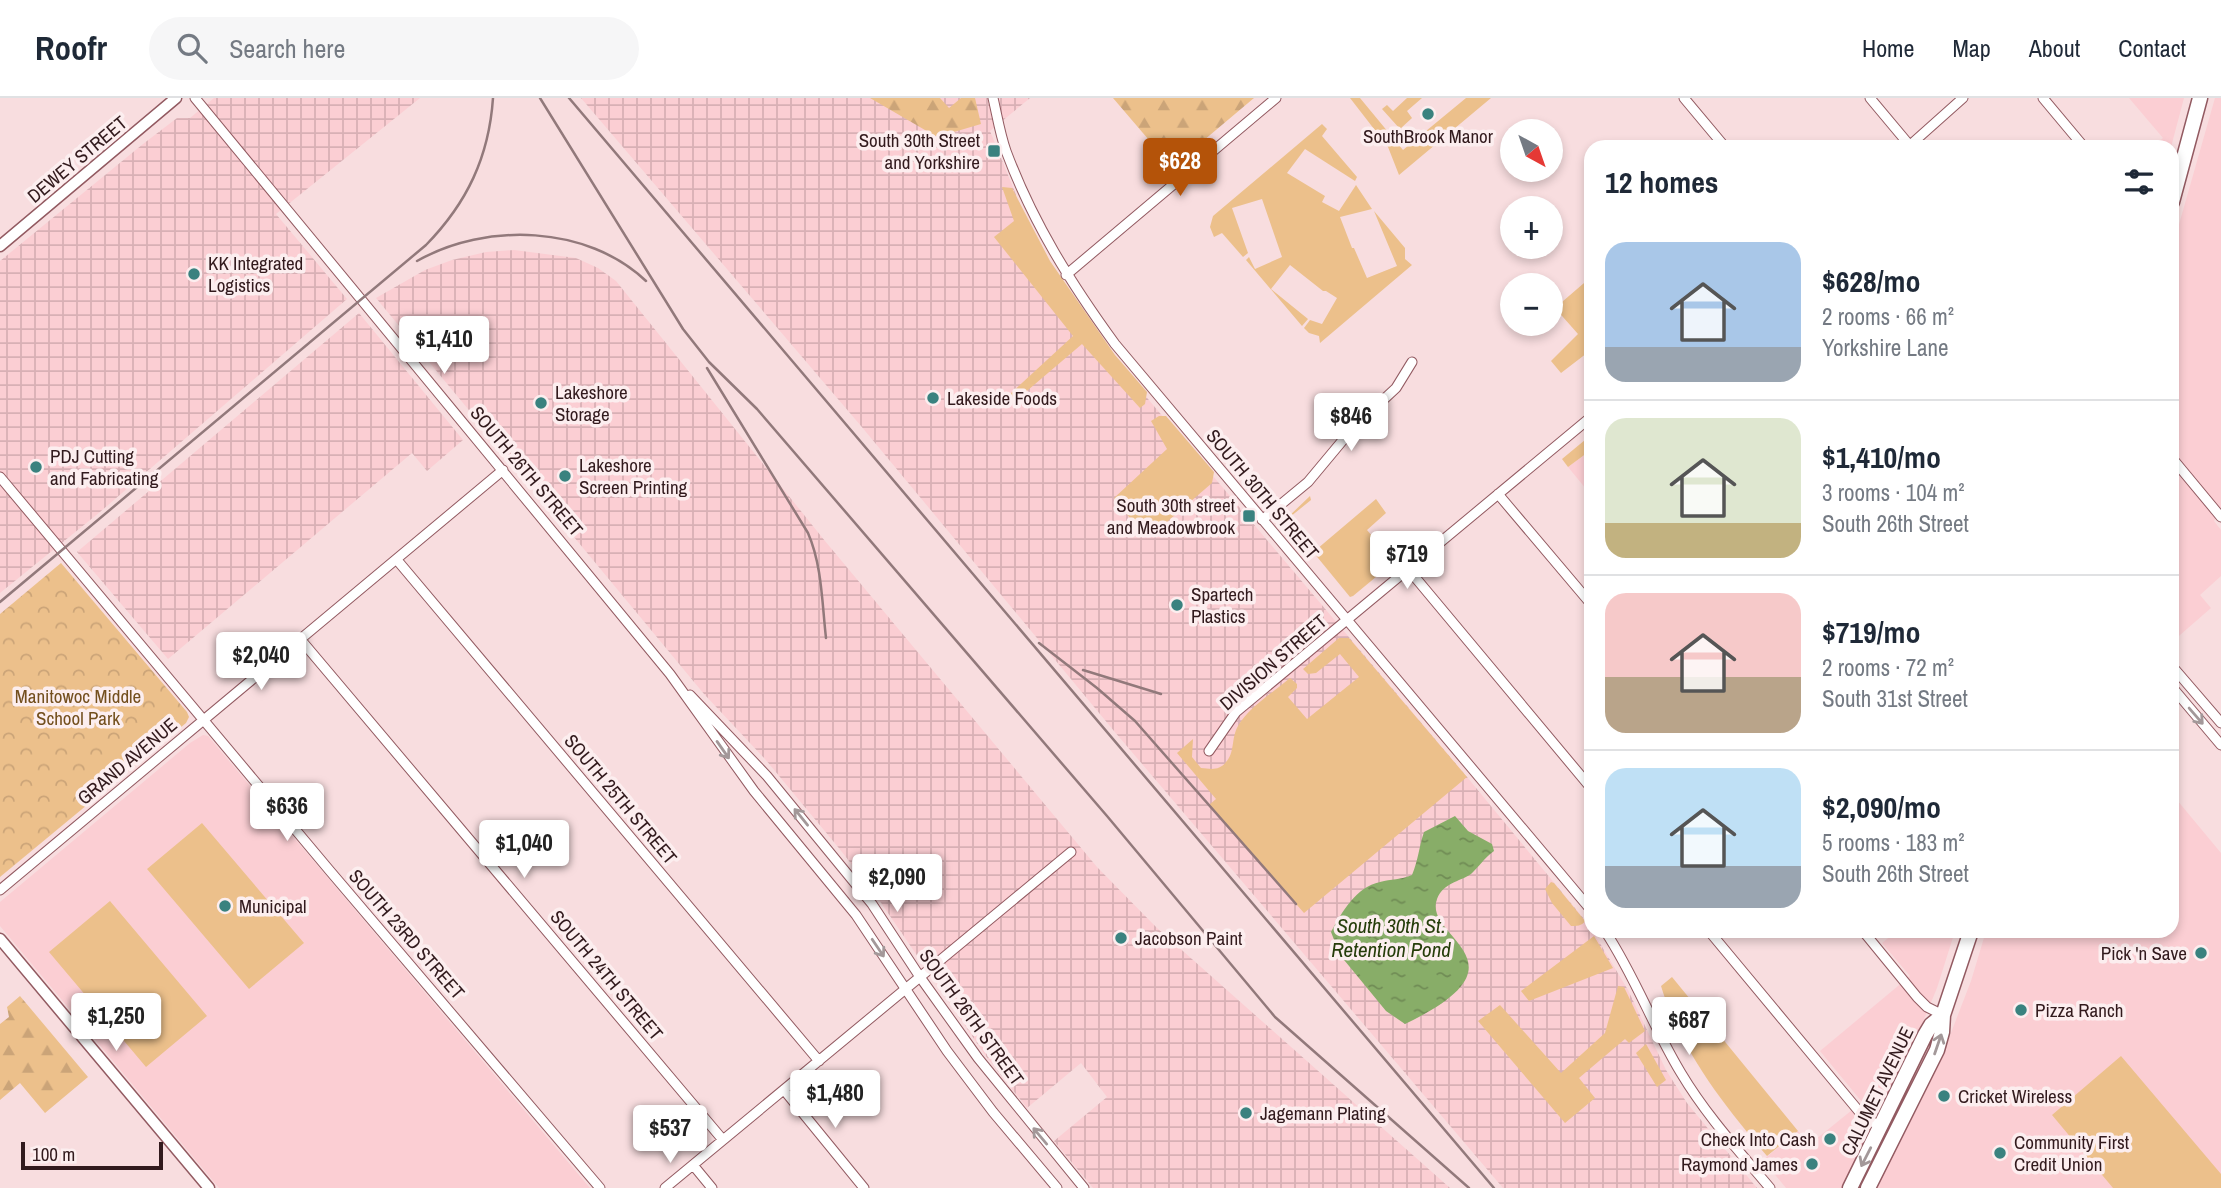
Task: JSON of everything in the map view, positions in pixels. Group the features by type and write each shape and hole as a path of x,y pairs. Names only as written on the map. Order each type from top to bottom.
{"main road":[{"path":"2179,176 2200,98"},
{"name":"CALUMET AVENUE","path":"1868,1188 1937,1050 1943,1028 1943,1015 1969,938"},
{"name":"CALUMET AVENUE","path":"1850,1188 1925,1035 1931,1025 1943,1015"}],"street":[{"name":"DEWEY STREET","path":"0,246 176,98"},
{"name":"SOUTH 26TH STREET","path":"195,98 670,674 785,797 872,904 920,977 1011,1101 1084,1188"},
{"name":"SOUTH 30TH STREET","path":"993,98 1009,157 1042,231 1066,275 1115,344 1584,903"},
{"path":"1066,275 1276,98"},
{"path":"1684,98 1719,140"},
{"path":"1870,98 1905,140"},
{"path":"1917,140 1963,98"},
{"path":"2043,98 2078,140"},
{"path":"1262,520 1308,482 1353,428 1396,388 1412,362"},
{"name":"DIVISION STREET","path":"1209,751 1236,712 1584,423"},
{"path":"2179,466 2221,517"},
{"name":"GRAND AVENUE","path":"0,890 503,470"},
{"name":"SOUTH 23RD STREET","path":"0,477 600,1188"},
{"path":"1498,494 1584,596"},
{"name":"SOUTH 25TH STREET","path":"397,560 819,1061"},
{"path":"1409,570 1584,780"},
{"name":"SOUTH 24TH STREET","path":"301,640 723,1140"},
{"name":"SOUTH 26TH STREET","path":"670,674 740,773 856,915 993,1112 1057,1188"},
{"path":"2179,674 2221,723"},
{"path":"2179,695 2221,745"},
{"path":"665,1188 1071,852"},
{"path":"1610,938 1623,957 1680,1072 1709,1113 1770,1188"},
{"path":"1715,938 1867,1121 1898,1129"},
{"path":"1869,938 1927,1007 1943,1015"},
{"path":"0,939 209,1188"},
{"path":"784,1090 864,1188"},
{"path":"693,1165 712,1188"}],"shaded area":[{"path":"214,98 420,98 276,214 347,299 100,512 0,593 0,261 177,118 190,118"},
{"path":"581,98 1030,98 990,131 1037,246 1105,348 1584,919 1584,938 1597,938 1628,990 1666,1070 1687,1103 1757,1188 1503,1188 1114,731 861,426"},
{"path":"2129,98 2184,98 2173,140 2161,140 2163,138"},
{"path":"2215,98 2221,98 2221,510 2214,521 2221,530 2221,576 2200,595 2211,608 2179,636 2179,224"},
{"path":"514,250 576,258 598,268 616,281 825,541 1097,867 1157,928 1450,1188 1093,1188 1054,1141 1107,1097 1081,1063 1027,1108 985,1055 875,894 838,847 765,759 704,694 376,298 425,270 452,260 486,252"},
{"path":"359,313 463,440 427,471 412,453 168,659 77,552"},
{"path":"1584,455 1584,486 1568,467"},
{"path":"203,735 208,736 590,1188 219,1188 0,926 0,902"},
{"path":"2179,802 2221,853 2221,1188 1876,1188 1922,1099 1971,981 1984,938 2179,938"},
{"path":"1888,938 1953,938 1937,988 1917,1036 1842,1188 1786,1188 1763,1160 1798,1131 1810,1144 1862,1102 1820,1051 1910,976 1882,943"}],"green space":[{"path":"870,98 940,98 949,108 961,98 975,98 981,124 937,137"},
{"path":"1113,98 1254,98 1172,167"},
{"path":"1350,98 1360,98 1403,150 1466,98 1491,98 1399,175 1388,147"},
{"path":"1407,98 1422,98 1407,111 1412,118 1400,129 1382,109 1387,105 1393,111"},
{"path":"1322,124 1327,129 1322,136 1357,177 1355,181 1305,149 1287,173 1325,196 1322,202 1339,211 1356,185 1372,209 1340,217 1367,278 1397,266 1374,211 1405,248 1405,259 1412,265 1320,343 1319,336 1304,328 1310,320 1322,324 1337,298 1323,291 1290,265 1271,289 1308,319 1302,326 1246,260 1249,257 1255,269 1282,257 1262,199 1232,208 1248,253 1243,257 1222,233 1214,237 1210,227 1213,216"},
{"path":"1002,187 1012,188 1050,261 1115,355 1147,392 1145,404 1140,408 1082,344 1015,401 1010,394 1073,336 994,237 1014,221"},
{"path":"1584,283 1584,355 1561,373 1551,361 1578,334 1563,317 1563,301"},
{"path":"1159,416 1166,416 1214,472 1212,483 1153,534 1141,532 1114,498 1167,449 1151,421"},
{"path":"1584,441 1584,455 1568,467 1562,459"},
{"path":"1310,496 1311,500 1290,517 1317,549 1376,499 1386,513 1367,530 1394,562 1353,596 1350,597 1286,519"},
{"name":"Manitowoc Middle School Park","path":"61,563 189,717 186,723 0,877 0,614"},
{"path":"1339,638 1349,638 1467,777 1304,913 1209,805 1216,799 1177,753 1193,739 1192,757 1201,768 1221,767 1229,758 1236,731 1243,719 1290,678 1297,684 1297,688 1288,697 1307,719 1359,677 1340,654 1316,673 1308,674 1303,669"},
{"name":"Municipal","path":"202,823 304,943 249,989 147,869"},
{"path":"1551,882 1554,883 1584,922 1571,926 1552,903 1545,889"},
{"path":"110,901 207,1016 146,1067 49,952"},
{"path":"1591,938 1595,938 1613,968 1529,1001 1521,991"},
{"path":"1672,977 1798,1131 1767,1156 1705,1076 1680,1033 1661,986"},
{"path":"1618,986 1624,987 1645,1031 1629,1043 1625,1039 1579,1078 1595,1098 1565,1123 1478,1021 1500,1005 1561,1073 1605,1033"},
{"path":"20,996 88,1077 45,1113 20,1083 0,1100 0,1024 9,1017 7,1007"},
{"path":"1646,1044 1666,1080 1657,1087 1636,1053"},
{"path":"2121,1056 2221,1174 2221,1188 2113,1188 2052,1115"}],"water":[{"name":"South 30th St. Retention Pond","path":"1455,816 1468,831 1492,844 1494,851 1471,874 1443,889 1437,899 1437,913 1464,953 1469,967 1463,983 1443,1002 1405,1024 1386,1011 1340,955 1331,932 1345,909 1364,889 1380,882 1412,875 1424,832"}],"railway":[{"path":"0,602 426,245 453,213 473,178 487,140 493,98"},
{"path":"540,98 683,329 709,362 757,409 1107,816 1275,1017 1469,1188"},
{"path":"569,98 1494,1188"},
{"path":"417,261 444,248 474,240 504,235 535,235 566,240 595,249 622,262 646,281"},
{"path":"707,368 808,533 819,571 826,638"},
{"path":"1039,643 1135,721 1296,904"},
{"path":"1083,670 1161,694"}],"place":[{"name":"SouthBrook Manor","path":"1428,114"},
{"name":"South 30th Street and Yorkshire","path":"994,151"},
{"name":"KK Integrated Logistics","path":"194,274"},
{"name":"Lakeside Foods","path":"933,398"},
{"name":"Lakeshore Storage","path":"541,403"},
{"name":"PDJ Cutting and Fabricating","path":"36,467"},
{"name":"Lakeshore Screen Printing","path":"565,476"},
{"name":"South 30th street and Meadowbrook","path":"1249,516"},
{"name":"Spartech Plastics","path":"1177,605"},
{"name":"Municipal","path":"225,906"},
{"name":"Jacobson Paint","path":"1121,938"},
{"name":"Pick 'n Save","path":"2201,953"},
{"name":"Pizza Ranch","path":"2021,1010"},
{"name":"Cricket Wireless","path":"1944,1096"},
{"name":"Jagemann Plating","path":"1246,1113"},
{"name":"Check Into Cash","path":"1830,1139"},
{"name":"Community First Credit Union","path":"2000,1153"},
{"name":"Raymond James","path":"1812,1164"}]}
